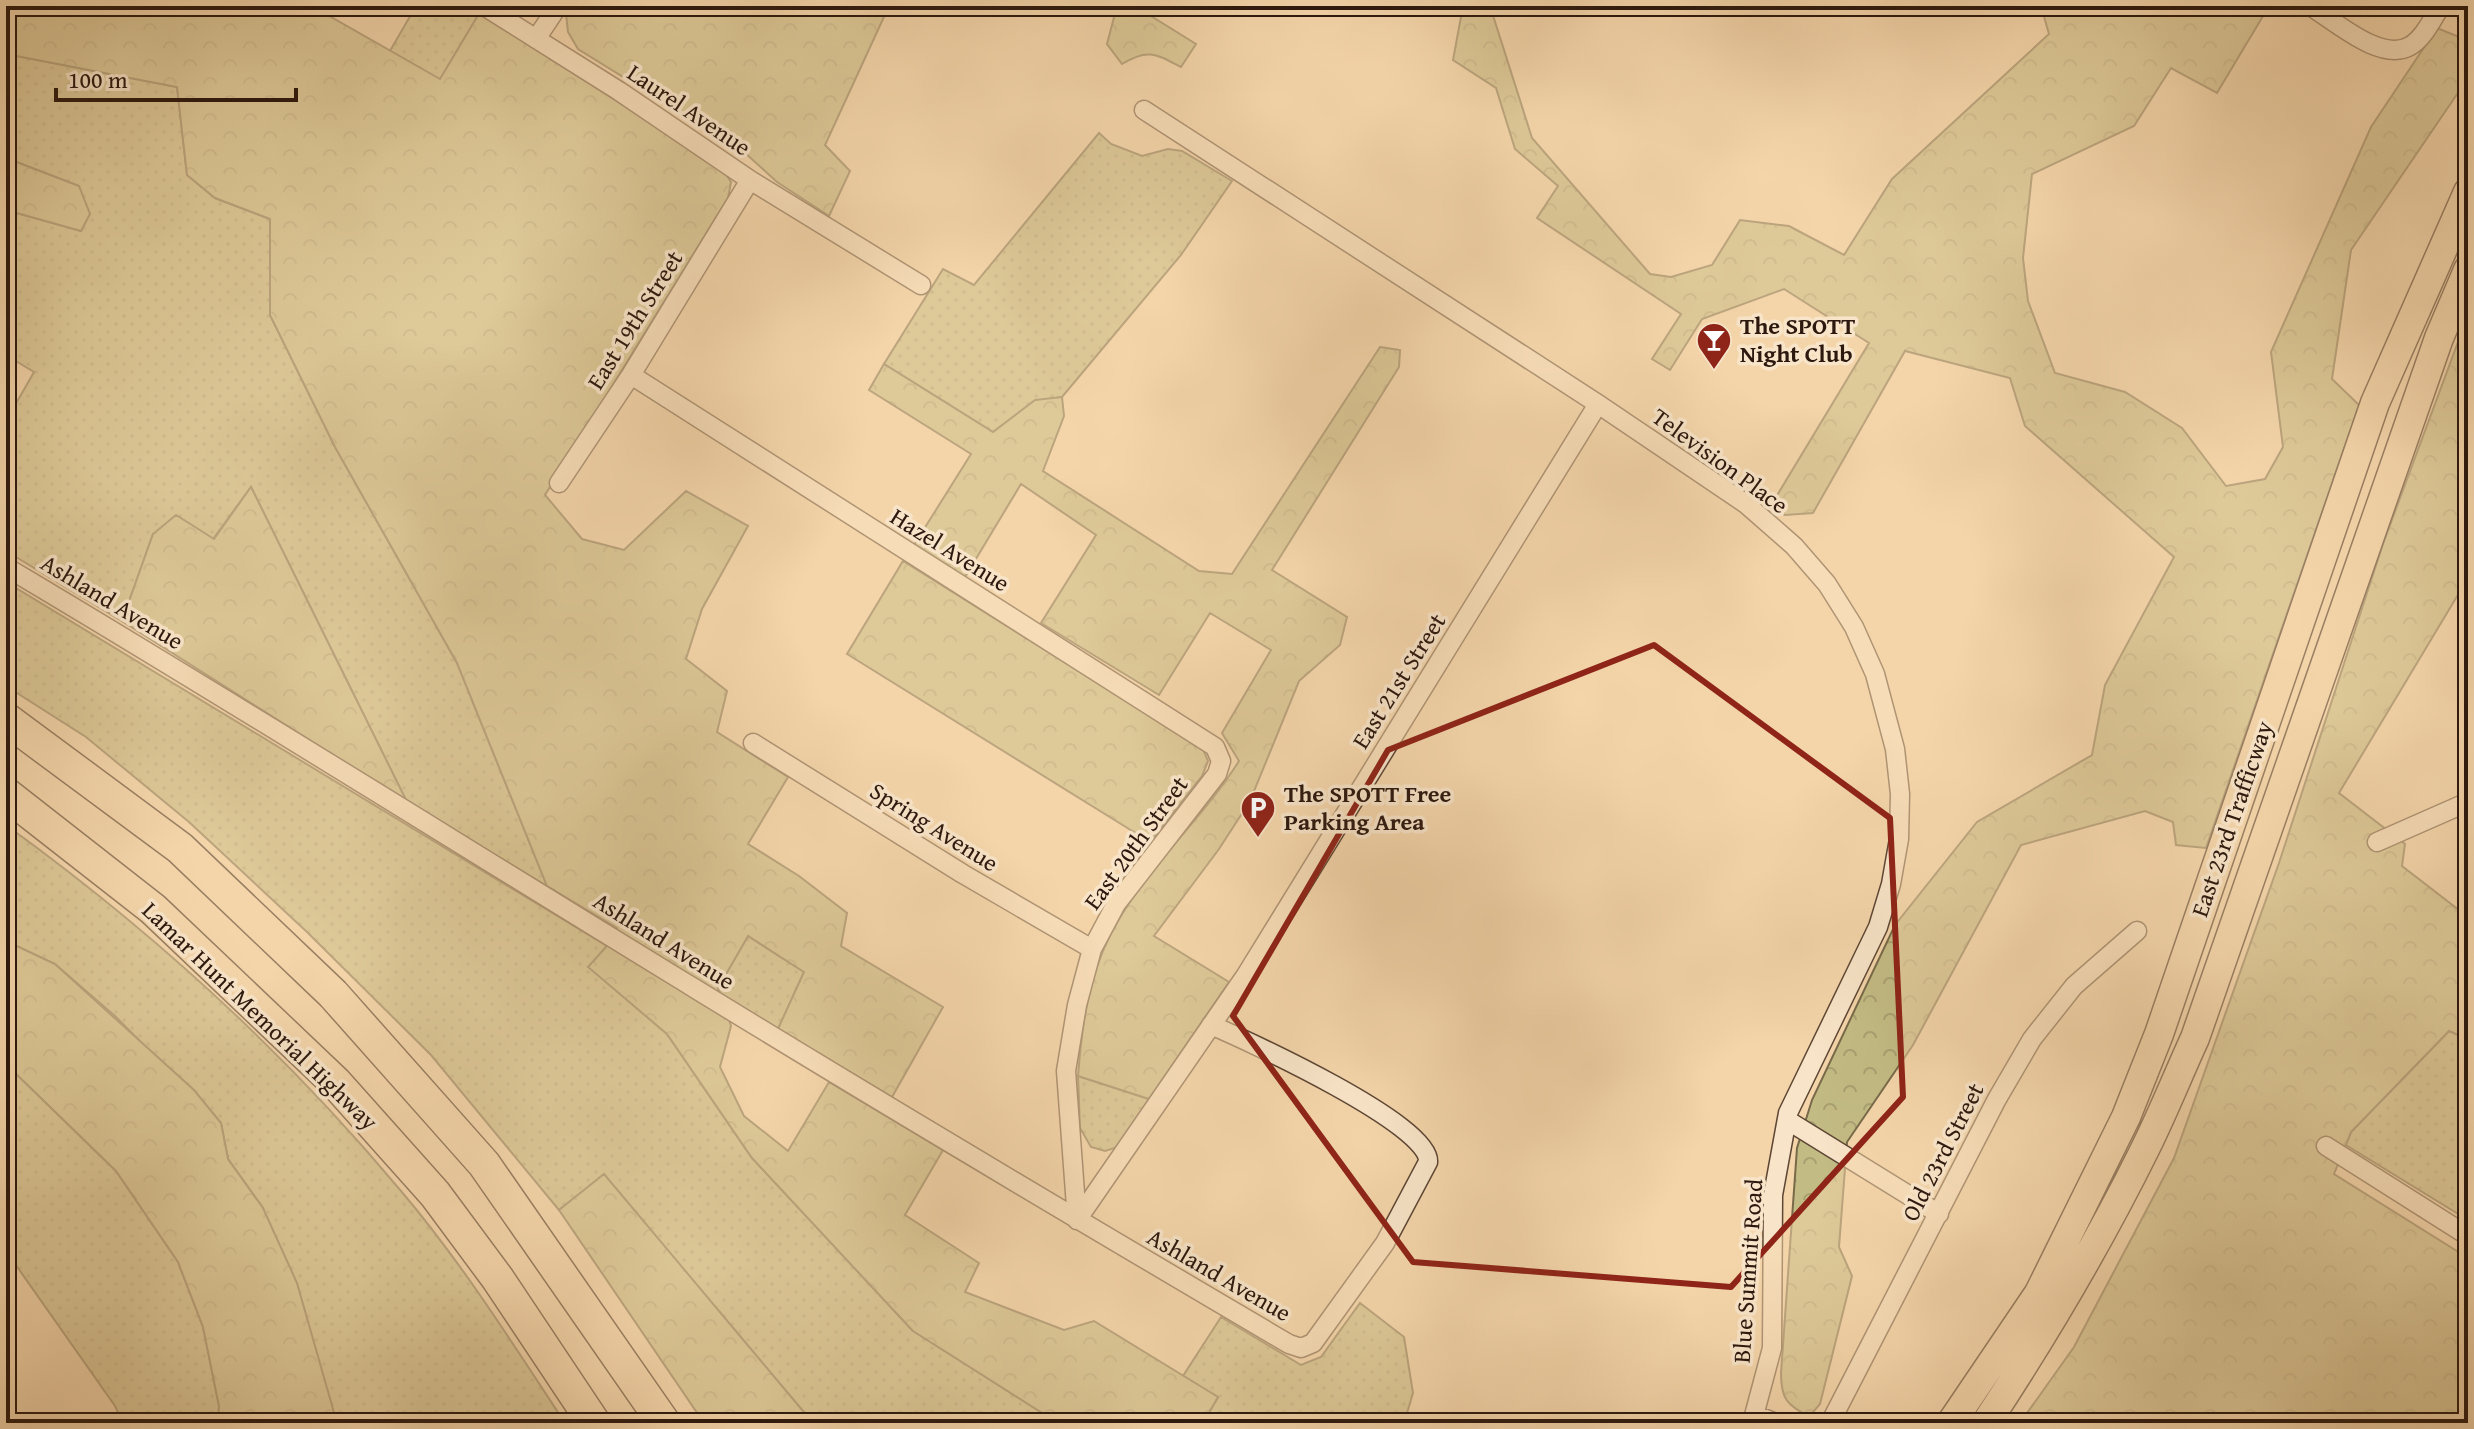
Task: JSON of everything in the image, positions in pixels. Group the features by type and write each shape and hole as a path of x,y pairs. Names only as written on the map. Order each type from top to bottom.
{"highway":[{"path":"6,719 180,848 333,994 484,1164 664,1423"},
{"name":"Lamar Hunt Memorial Highway","path":"6,794 153,909 335,1082 435,1194 498,1279 594,1423"}],"main road":[{"name":"East 23rd Trafficway","path":"1951,1423 2039,1293 2126,1117 2159,1034 2375,403 2468,192"},
{"name":"East 23rd Trafficway","path":"1986,1423 2042,1338 2104,1225 2144,1150 2195,1038 2439,338 2468,270"}],"street":[{"name":"Laurel Avenue","path":"484,6 619,91 750,180 921,285"},
{"path":"536,39 558,6"},
{"path":"2310,6 2361,41 2390,51 2409,47 2441,6"},
{"name":"Television Place","path":"1144,110 1598,404 1746,504 1794,546 1827,584 1854,627 1875,674 1886,710 1895,749 1900,794 1899,839 1891,884 1878,927 1812,1060 1787,1120"},
{"name":"East 19th Street","path":"559,483 631,375 750,180"},
{"name":"Hazel Avenue","path":"631,375 1215,747 1221,761 1214,778"},
{"name":"East 21st Street","path":"1077,1220 1246,975 1598,404"},
{"name":"Ashland Avenue","path":"6,567 1077,1220 1289,1344 1301,1348 1313,1343 1385,1243 1429,1156 1423,1146 1380,1114 1323,1078 1264,1047 1211,1025"},
{"name":"Spring Avenue","path":"753,743 963,874 1092,949"},
{"name":"East 20th Street","path":"1077,1220 1066,1071 1077,1005 1092,949 1116,904 1214,778"},
{"path":"2377,842 2468,802"},
{"name":"Old 23rd Street","path":"1830,1423 1997,1099 2032,1039 2074,986 2137,931"},
{"path":"1787,1120 1939,1214"},
{"name":"Blue Summit Road","path":"1754,1419 1772,1348 1773,1195 1787,1120"},
{"path":"2326,1146 2468,1236"},
{"path":"1754,1419 1776,1423"}],"highlighted area":[{"path":"1654,645 1890,818 1903,1097 1731,1287 1413,1262 1233,1016 1388,750"}],"green space":[{"path":"321,6 319,10 440,79 480,12 723,170 731,182 728,198 545,495 582,539 624,550 686,491 748,526 702,609 686,659 727,691 717,732 788,777 748,844 799,876 847,913 841,946 943,1007 892,1097 778,1029 804,972 748,936 718,988 731,1026 720,1067 744,1116 788,1151 829,1082 943,1150 905,1215 979,1263 965,1292 1064,1330 1094,1321 1218,1397 1203,1423 1058,1423 913,1331 752,1158 667,1034 588,967 607,946 617,928 547,886 457,663 335,447 270,315 270,219 215,198 187,175 177,87 6,54 6,18 16,7"},
{"path":"416,6 470,6 480,12 440,80 390,51"},
{"path":"571,6 821,6 828,10 832,6 889,6 825,145 850,171 829,216 777,182 744,152 578,49 568,32 566,14"},
{"path":"1117,6 1151,6 1151,16 1196,44 1181,67 1146,54 1122,64 1107,44"},
{"path":"1463,6 1490,6 1532,138 1650,274 1671,277 1712,265 1740,220 1789,226 1844,255 1892,179 2049,34 2041,6 2269,6 2217,93 2171,68 2134,126 2032,174 2023,258 2028,301 2055,373 2125,392 2182,428 2226,486 2265,479 2283,447 2271,352 2371,127 2437,28 2459,37 2468,23 2468,78 2351,250 2332,379 2359,405 2206,848 2176,845 2173,822 2145,811 2021,845 1913,1045 1847,1142 1839,1247 1852,1276 1820,1404 1809,1417 1787,1400 1782,1389 1781,1373 1797,1148 1812,1100 1895,925 1977,822 2092,755 2105,685 2174,557 2025,426 2010,378 1905,351 1813,513 1785,515 1770,507 1869,343 1784,289 1702,319 1670,370 1652,359 1681,314 1537,218 1558,186 1515,149 1496,88 1453,60"},
{"path":"6,54 177,87 187,175 215,198 270,219 270,315 335,447 457,663 547,886 407,802 251,487 213,539 153,534 122,621 6,551 6,421 34,372 6,355 6,210 81,231 79,186 6,158"},
{"path":"1099,133 1111,144 1142,156 1168,149 1182,151 1232,181 1181,255 1062,397 1035,401 993,432 884,364 943,269 974,285"},
{"path":"6,158 79,186 90,214 81,231 6,210"},
{"path":"2468,315 2468,578 2339,793 2405,844 2402,866 2468,917 2468,1039 2449,1031 2351,1132 2334,1174 2468,1258 2468,1423 2020,1423 2074,1347 2174,1158 2279,863 2383,544"},
{"path":"1380,347 1400,350 1399,367 1272,570 1347,617 1340,645 1299,681 1250,801 1219,849 1154,936 1229,982 1149,1099 1078,1076 1089,994 1109,938 1142,885 1239,761 1222,733 1271,650 1210,613 1159,695 1041,623 1096,535 1021,484 965,577 914,545 971,454 869,390 884,364 993,432 1035,400 1062,397 1064,416 1043,471 1199,571 1232,574"},
{"path":"251,487 407,802 122,621 153,534 176,515 214,539"},
{"path":"903,561 1203,749 1208,761 1202,776 1150,842 847,654"},
{"path":"6,582 607,946 589,967 667,1034 752,1158 912,1330 1058,1423 813,1423 604,1175 559,1210 431,1055 307,932 189,822 86,737 6,686"},
{"path":"6,825 113,907 164,951 264,1042 311,1090 401,1191 445,1247 565,1423 337,1423 263,1208 228,1159 221,1123 115,1016 55,964 6,941"},
{"path":"748,936 804,972 778,1029 721,995 718,988"},
{"path":"6,941 55,964 194,1090 221,1123 228,1159 263,1208 297,1283 337,1423 218,1423 219,1406 203,1327 178,1262 116,1171 6,1064"},
{"path":"2449,1031 2468,1039 2468,1220 2346,1145 2351,1132"},
{"path":"6,1064 116,1171 178,1262 203,1327 219,1406 218,1423 123,1423 115,1406 6,1251"},
{"path":"1078,1076 1149,1099 1118,1147 1105,1151 1091,1147 1080,1128"},
{"path":"604,1174 813,1423 704,1423 559,1210"},
{"path":"1360,1303 1404,1337 1413,1393 1404,1423 1203,1423 1218,1397 1183,1376 1221,1317 1301,1365 1321,1357"}],"place":[{"name":"The SPOTT Night Club","path":"1714,371"},
{"name":"The SPOTT Free Parking Area","path":"1258,839"}]}
